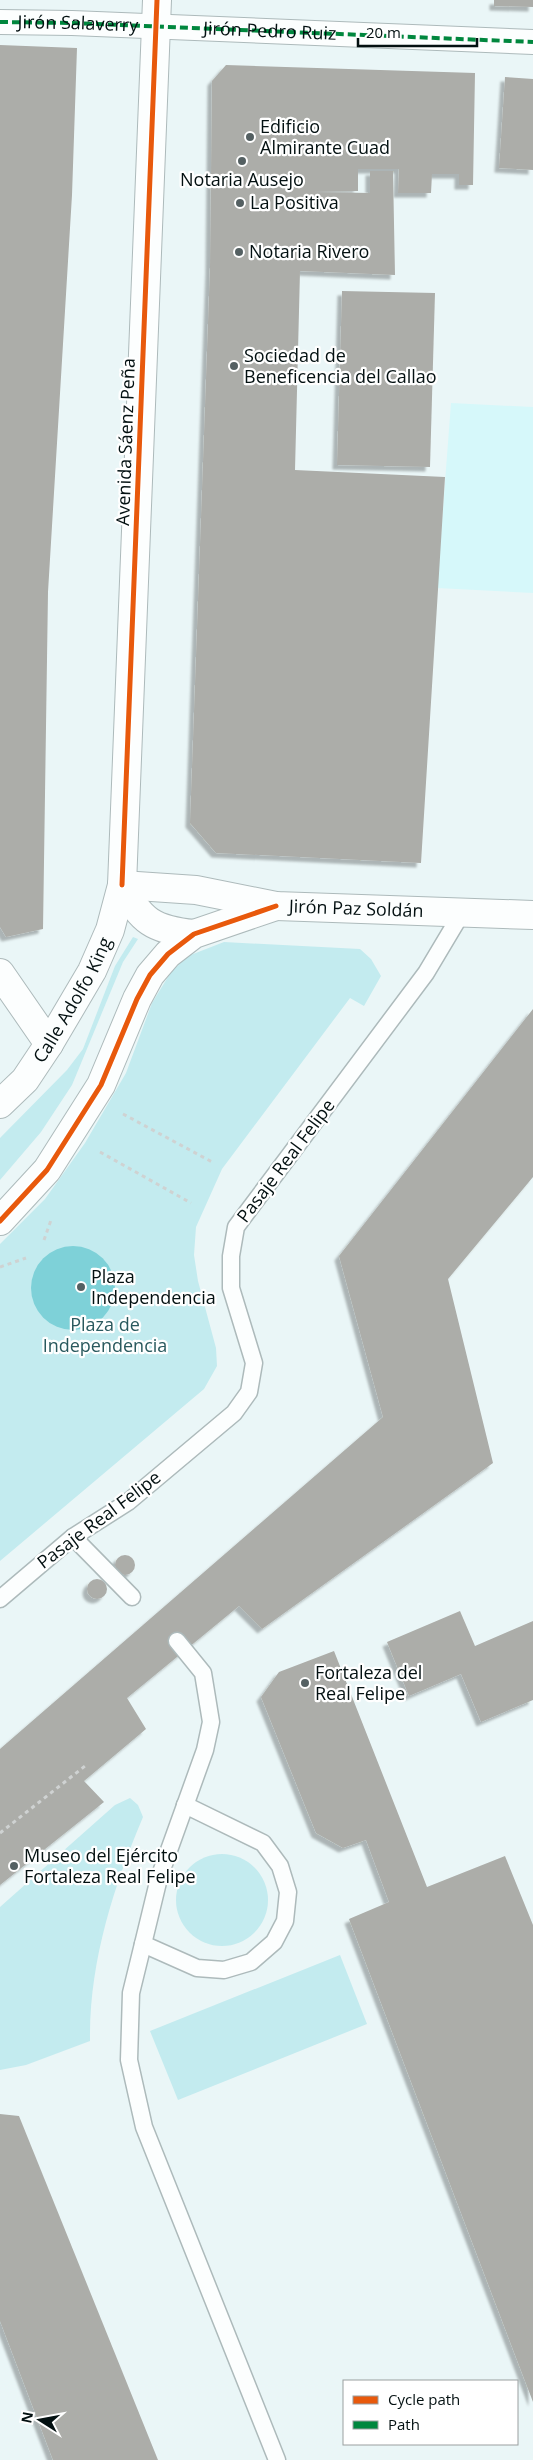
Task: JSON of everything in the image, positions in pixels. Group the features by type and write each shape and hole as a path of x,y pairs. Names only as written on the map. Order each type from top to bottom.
{"street":[{"name":"Avenida Sáenz Peña","path":"122,885 157,0"},
{"name":"Jirón Salaverry","path":"0,22 72,23 156,28"},
{"name":"Jirón Pedro Ruiz","path":"156,28 533,42"},
{"name":"Jirón Paz Soldán","path":"122,885 196,890 276,906 463,911 533,915"},
{"path":"122,885 133,906 150,922 171,932 194,934"},
{"name":"Calle Adolfo King","path":"0,1104 25,1080 49,1044 92,971 110,930 122,885"},
{"path":"0,1221 47,1170 101,1085 137,999 150,975 168,954 194,934 276,906"},
{"path":"0,973 49,1044"}],"lane":[{"name":"Pasaje Real Felipe","path":"0,1599 73,1537 128,1502 234,1413 249,1392 254,1363 231,1288 231,1256 236,1227 426,973 463,911"},
{"path":"73,1537 132,1597"},
{"path":"177,1641 203,1674 211,1722 205,1750 159,1878 131,1993 129,2060 144,2127 278,2460"},
{"path":"143,1944 197,1968 224,1970 251,1962 274,1942 285,1921 288,1892 286,1883 280,1866 262,1843 185,1805"}],"path":[{"path":"120,1112 214,1163"},
{"path":"97,1150 191,1203"},
{"path":"0,1267 26,1258"},
{"path":"0,1833 85,1766"}],"shaded area":[{"path":"451,403 533,407 533,593 437,588"}],"green space":[{"path":"133,937 138,939 123,962 72,1085 41,1132 0,1180 0,1138 67,1070 83,1049 115,966"},
{"name":"Plaza de Independencia","path":"224,942 360,949 371,959 381,976 364,1006 350,998 222,1169 196,1227 194,1255 198,1281 216,1348 217,1366 204,1389 0,1561 0,1244 45,1199 85,1143 126,1073 152,1003 171,972 188,956"},
{"path":"130,1798 138,1805 143,1817 122,1871 98,1955 91,2012 90,2041 26,2065 0,2070 0,1907 115,1805"},
{"path":"222,1854 240,1857 255,1867 265,1882 268,1900 265,1918 255,1933 240,1943 222,1946 204,1943 189,1933 179,1918 176,1900 179,1882 189,1867 204,1857"},
{"path":"340,1955 367,2024 178,2100 150,2031"}],"water":[{"path":"73,1246 89,1249 103,1258 112,1272 115,1288 112,1304 103,1318 89,1327 73,1330 57,1327 43,1318 34,1304 31,1288 34,1272 43,1258 57,1249"}],"building":[{"path":"494,0 533,0 533,7 494,6"},
{"path":"0,45 77,48 72,195 48,592 43,929 6,937 0,927"},
{"path":"226,65 475,73 473,185 459,185 459,174 432,174 431,193 398,193 399,169 358,169 358,191 313,192 370,193 370,171 393,171 395,275 300,271 295,470 445,477 421,863 216,853 190,823 210,268 212,81"},
{"path":"505,77 533,79 533,170 499,168"},
{"path":"342,291 435,293 430,467 337,465"},
{"path":"533,1009 533,1177 448,1279 493,1463 262,1629 239,1606 127,1698 146,1729 84,1781 104,1802 0,1885 0,1749 383,1417 339,1256"},
{"path":"125,1555 132,1558 135,1565 132,1572 125,1575 118,1572 115,1565 118,1558"},
{"path":"97,1579 104,1582 107,1589 104,1596 97,1599 90,1596 87,1589 90,1582"},
{"path":"460,1611 475,1646 533,1621 533,1700 481,1722 461,1674 409,1696 387,1642"},
{"path":"334,1651 427,1887 505,1856 533,1925 533,2402 349,1919 389,1902 366,1840 343,1848 316,1833 261,1697 279,1672"},
{"path":"0,2114 19,2116 158,2460 53,2460 0,2321"}],"marked path":[{"path":"0,22 72,23 533,42"}],"cycle path":[{"path":"122,885 157,0"},
{"path":"0,1221 47,1170 101,1085 137,999 150,975 168,954 194,934 276,906"}],"place":[{"name":"Edificio Almirante Cuad","path":"250,137"},
{"name":"Notaria Ausejo","path":"242,161"},
{"name":"La Positiva","path":"240,203"},
{"name":"Notaria Rivero","path":"239,252"},
{"name":"Sociedad de Beneficencia del Callao","path":"234,366"},
{"name":"Plaza Independencia","path":"81,1287"},
{"name":"Fortaleza del Real Felipe","path":"305,1683"},
{"name":"Museo del Ejército Fortaleza Real Felipe","path":"14,1866"}]}
